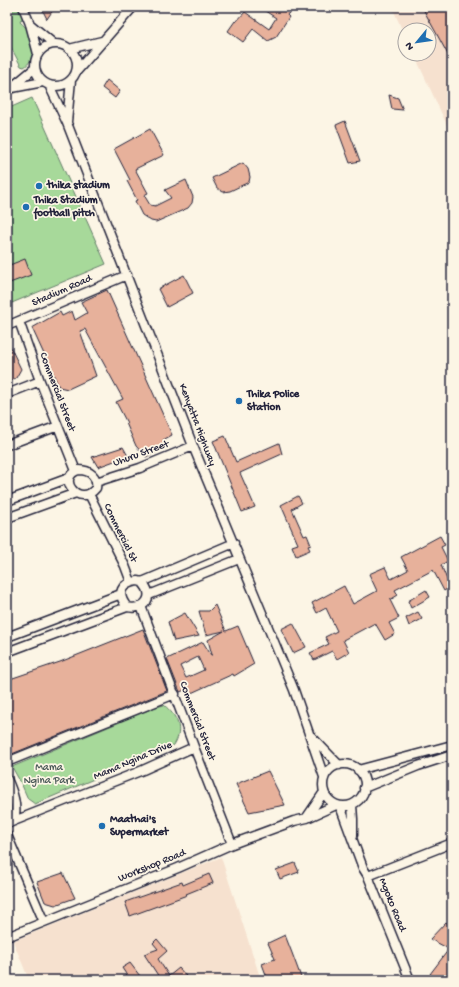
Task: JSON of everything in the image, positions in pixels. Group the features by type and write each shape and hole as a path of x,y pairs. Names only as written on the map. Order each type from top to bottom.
{"street":[{"path":"23,7 30,24 38,54"},
{"path":"76,72 77,62 74,54 62,45 54,44 47,46 38,54 36,59 35,68 39,79 54,86 63,85 71,80 102,41 133,7"},
{"path":"30,24 54,44"},
{"path":"69,49 102,41"},
{"path":"9,88 35,68"},
{"name":"Kenyatta Highway","path":"67,123 71,80"},
{"path":"9,88 46,83"},
{"name":"Kenyatta Highway","path":"46,83 67,123 193,446 294,690 324,777"},
{"name":"Stadium Road","path":"7,326 127,274"},
{"name":"Commercial Street","path":"19,322 40,381 76,471"},
{"path":"7,394 40,381"},
{"path":"7,446 58,426"},
{"name":"Uhuru Street","path":"96,482 140,468 193,446"},
{"path":"7,502 69,478 76,471 83,470 92,474 96,482 95,490 89,494 83,495 76,493 72,490 69,478"},
{"path":"7,518 76,493"},
{"name":"Commercial St","path":"89,494 125,566 131,582"},
{"path":"127,606 122,601 121,594 122,589 131,582 142,582 234,543"},
{"path":"149,595 239,559"},
{"path":"7,652 127,606 141,606 147,601 149,595 148,589 142,582"},
{"path":"7,637 121,594"},
{"name":"Commercial Street","path":"141,606 232,844"},
{"path":"7,762 175,694"},
{"name":"Kenyatta Highway","path":"309,734 339,765"},
{"path":"358,770 452,745"},
{"name":"Mama Ngina Drive","path":"10,823 143,770 194,747"},
{"path":"364,788 418,766 452,755"},
{"path":"339,765 349,765 358,770 363,778 364,788 360,798 352,805 338,806 328,800 324,792 324,777 330,769 339,765"},
{"path":"7,779 16,803 16,812 10,823"},
{"path":"307,818 324,792"},
{"name":"Mgoko Road","path":"352,805 353,838"},
{"name":"Workshop Road","path":"7,938 178,868 232,844 338,806"},
{"name":"Mgoko Road","path":"338,806 353,838 363,868 368,876 410,980"},
{"path":"7,835 44,922"},
{"path":"368,876 452,843"}],"shaded area":[{"path":"392,7 452,7 452,136 418,62 437,62 437,22 399,22"},
{"path":"221,857 261,980 29,980 13,941"}],"green space":[{"path":"7,7 20,7 24,15 20,22 31,36 33,46 32,56 28,64 24,67 21,66 7,40"},
{"name":"thika stadium","path":"32,98 106,264 7,305 7,109"},
{"name":"Mama Ngina Park","path":"164,705 176,718 178,723 178,734 174,745 35,804 28,799 12,767"}],"building":[{"path":"41,7 55,7 47,19"},
{"path":"259,7 294,7 287,15 289,17 276,37 268,41 253,29 243,42 228,31 235,21 236,22 245,12 269,29 276,18"},
{"path":"422,7 452,7 452,62 437,34 437,22 430,22"},
{"path":"107,80 120,91 115,98 102,88"},
{"path":"389,95 398,98 403,110 392,109"},
{"path":"345,121 360,161 350,163 336,125"},
{"path":"150,129 164,155 135,169 148,193 144,195 150,205 155,206 171,198 165,190 186,180 193,197 192,203 188,208 156,222 151,221 142,215 135,201 137,200 127,181 130,180 114,149"},
{"path":"243,163 248,169 250,177 249,182 230,191 223,192 217,188 212,178"},
{"path":"25,259 31,275 7,284 7,266"},
{"path":"184,275 193,293 167,307 158,289"},
{"path":"107,290 172,435 163,440 167,446 146,457 136,446 127,423 116,402 123,399 85,329 80,331 96,376 68,389 59,387 32,328 60,312 62,316 72,311 75,320 87,313 81,302"},
{"path":"7,340 21,369 16,378 7,382"},
{"path":"225,436 236,462 279,443 282,454 240,473 255,507 242,512 213,441"},
{"path":"123,447 128,456 98,467 92,457"},
{"path":"298,496 302,503 292,509 304,536 307,535 311,545 308,546 310,550 296,556 292,546 298,544 281,505"},
{"path":"440,536 445,545 441,547 448,561 441,565 450,587 444,591 433,570 395,590 398,595 390,600 399,618 389,623 395,634 385,640 375,623 343,640 349,652 337,659 332,651 314,660 310,653 329,644 325,637 337,631 326,608 317,613 312,603 344,586 353,604 377,591 369,574 385,567 391,579 408,570 401,557"},
{"path":"426,590 430,597 411,608 408,601"},
{"path":"215,605 226,631 238,626 254,664 234,676 233,674 189,694 187,689 180,692 167,659 203,642 212,655 208,640 224,631 206,635 199,611 209,611","holes":["198,657 204,670 186,678 180,666"]},
{"path":"418,612 422,619 409,626 406,618"},
{"path":"185,613 199,636 174,641 168,622"},
{"path":"293,623 306,647 293,653 281,629"},
{"path":"143,629 167,691 7,756 7,680 60,662"},
{"path":"268,771 285,805 249,812 236,784"},
{"path":"295,863 299,872 280,879 276,870"},
{"path":"63,873 75,898 55,905 45,902 37,882"},
{"path":"209,874 213,883 186,894 187,895 130,916 125,902 182,882 183,885"},
{"path":"446,922 452,927 452,980 438,980 430,974 449,949 430,939"},
{"path":"285,935 302,980 268,980 262,964 275,959 268,943"},
{"path":"157,939 167,951 158,959 169,976 179,968 186,976 181,980 161,980 144,954 158,949 153,943"},
{"path":"130,963 143,980 130,980 122,968"}],"place":[{"name":"thika stadium","path":"39,186"},
{"name":"Thika Stadium football pitch","path":"26,207"},
{"name":"Thika Police Station","path":"239,401"},
{"name":"Maathai's Supermarket","path":"102,826"}]}
